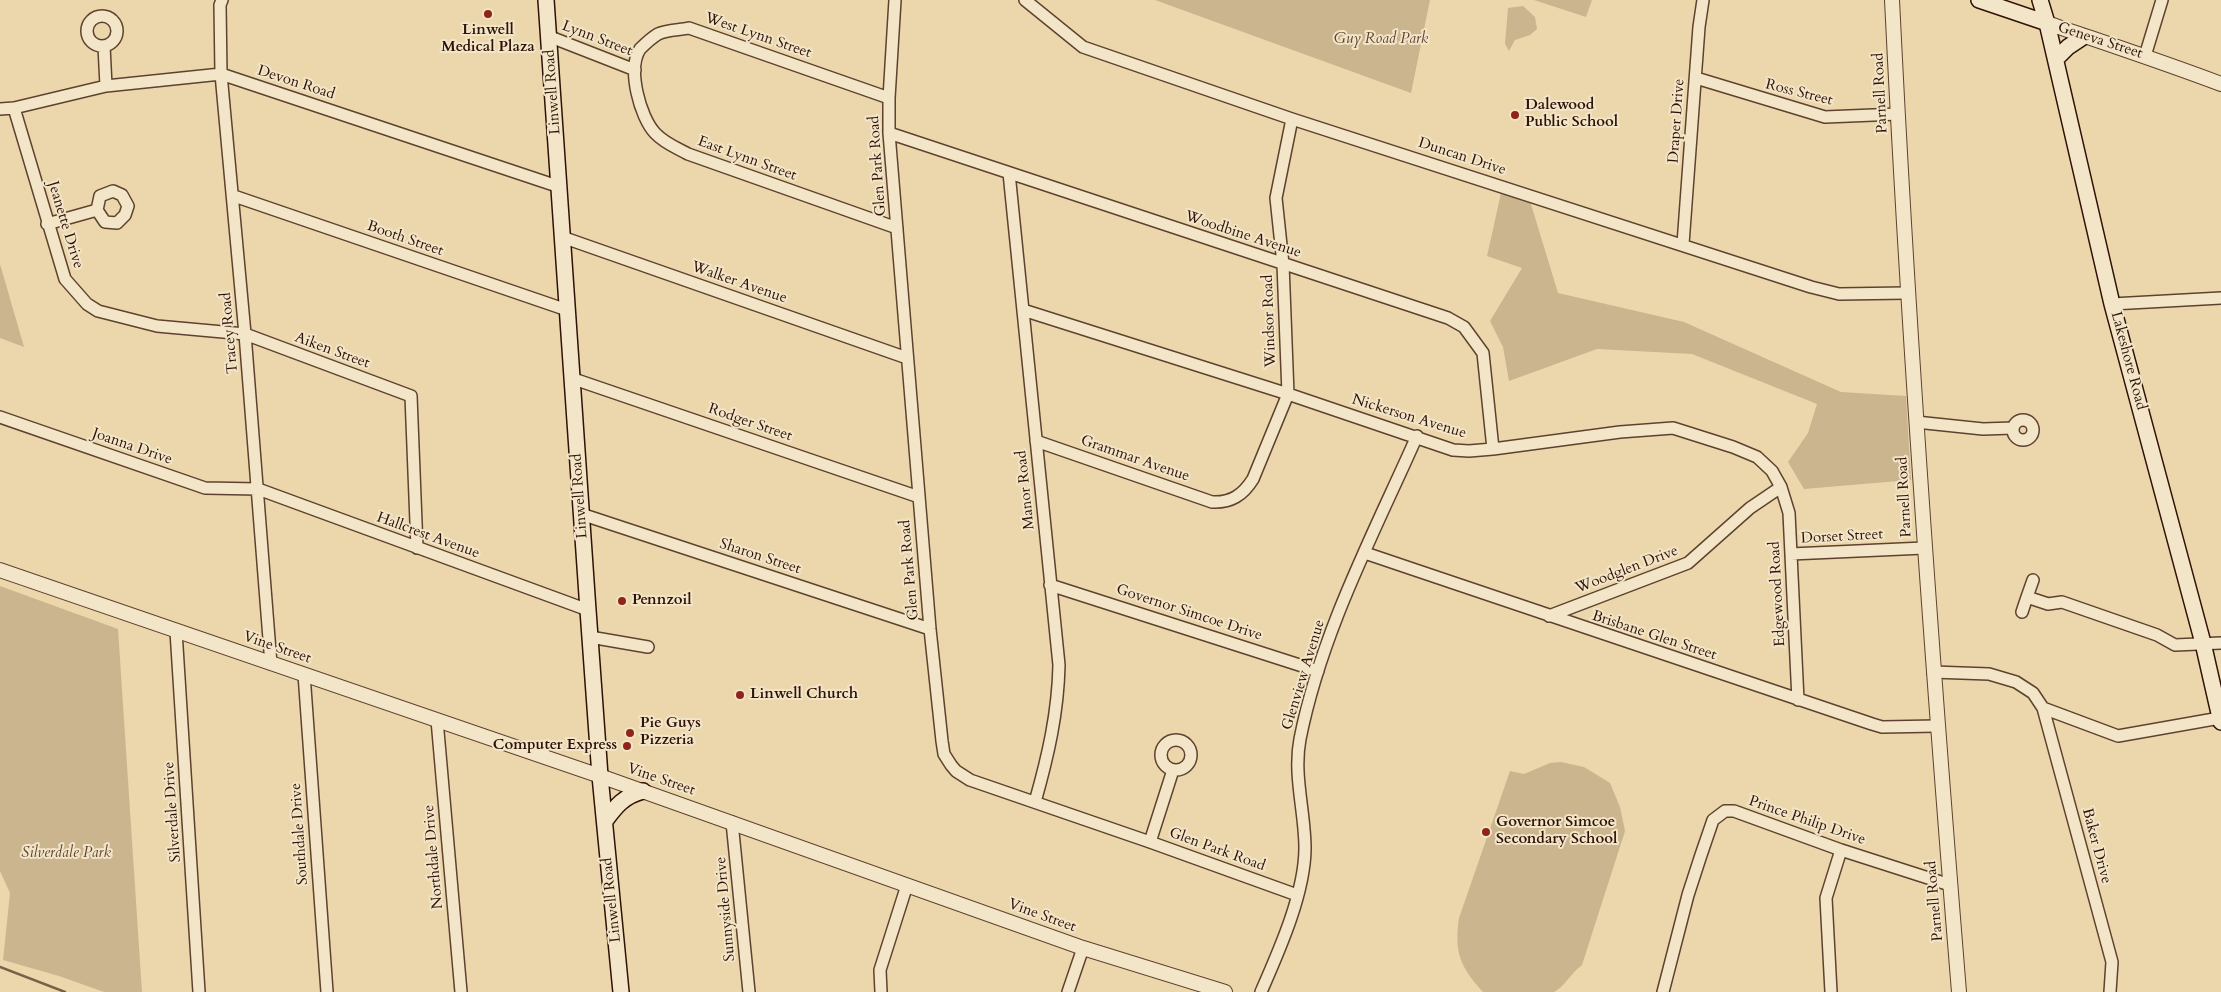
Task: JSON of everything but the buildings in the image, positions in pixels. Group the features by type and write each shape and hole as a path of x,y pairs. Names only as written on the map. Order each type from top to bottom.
{"main road":[{"name":"Linwell Road","path":"546,0 600,776 621,992"},
{"name":"Lakeshore Road","path":"2040,0 2056,59 2112,304 2203,643 2221,720"},
{"name":"Geneva Street","path":"1991,1 2047,23"},
{"path":"2056,59 2068,47 2083,37"},
{"path":"605,821 615,806 626,797 643,791"}],"street":[{"name":"Tracey Road","path":"222,0 220,5 221,74 234,196 271,664"},
{"name":"Glen Park Road","path":"895,0 889,98 889,133 930,629 944,754 956,771 970,780 1297,895"},
{"name":"Duncan Drive","path":"1025,0 1083,46 1292,118 1811,287 1839,294 1907,293"},
{"name":"Draper Drive","path":"1683,244 1704,0"},
{"name":"Parnell Road","path":"1892,0 1907,293 1924,548 1959,992"},
{"path":"2145,56 2162,0"},
{"name":"Geneva Street","path":"2047,23 2221,84"},
{"name":"West Lynn Street","path":"635,70 640,50 659,34 689,28 889,98"},
{"name":"Lynn Street","path":"548,36 635,70"},
{"path":"104,46 106,86"},
{"name":"East Lynn Street","path":"635,70 638,96 646,122 656,134 670,144 688,154 896,228"},
{"name":"Devon Road","path":"0,109 14,108 106,86 221,74 560,187"},
{"name":"Ross Street","path":"1696,78 1825,117 1898,114"},
{"name":"Jeanette Drive","path":"14,108 47,224 65,278 87,304 98,311 157,326 245,334"},
{"name":"Windsor Road","path":"1224,503 1246,491 1254,479 1288,394 1283,264 1276,198 1292,118"},
{"name":"Woodbine Avenue","path":"889,133 1448,318 1464,326 1483,353 1493,449"},
{"name":"Manor Road","path":"1009,173 1059,665 1050,751 1035,802"},
{"name":"Booth Street","path":"234,196 567,310"},
{"path":"47,224 97,210"},
{"name":"Walker Avenue","path":"562,237 907,358"},
{"path":"2112,304 2221,298"},
{"name":"Nickerson Avenue","path":"1023,310 1288,394 1417,436 1453,450 1493,449 1620,432 1673,428 1733,447 1757,457 1772,471 1781,487"},
{"name":"Aiken Street","path":"245,334 411,396 417,548"},
{"name":"Rodger Street","path":"571,378 919,497"},
{"name":"Joanna Drive","path":"0,417 205,488 258,489"},
{"path":"1916,422 1984,429 2013,428"},
{"name":"Glenview Avenue","path":"1262,992 1282,943 1302,874 1305,848 1300,796 1300,741 1318,671 1331,632 1417,436"},
{"name":"Grammar Avenue","path":"1036,441 1212,502 1224,503"},
{"name":"Edgewood Road","path":"1781,487 1789,513 1798,700"},
{"name":"Woodglen Drive","path":"1549,616 1688,563 1750,508 1781,487"},
{"name":"Hallcrest Avenue","path":"258,489 588,610"},
{"name":"Sharon Street","path":"581,514 930,629"},
{"name":"Dorset Street","path":"1791,554 1924,548"},
{"name":"Brisbane Glen Street","path":"1365,553 1882,727 1937,726"},
{"name":"Vine Street","path":"0,570 732,822 1083,948 1220,991"},
{"path":"2022,612 2033,580"},
{"name":"Governor Simcoe Drive","path":"1050,584 1318,671"},
{"path":"2027,597 2048,604 2062,602 2156,636 2175,645 2221,643"},
{"name":"Silverdale Drive","path":"176,631 199,992"},
{"path":"590,637 648,647"},
{"path":"1933,672 1989,674 2016,682 2033,693 2043,708 2118,736 2221,720"},
{"name":"Southdale Drive","path":"304,674 327,992"},
{"name":"Baker Drive","path":"2043,708 2112,962 2110,992"},
{"name":"Northdale Drive","path":"437,720 461,992"},
{"path":"1150,842 1173,770"},
{"name":"Prince Philip Drive","path":"1663,992 1688,894 1714,820 1718,814 1725,811 1734,812 1841,850 1950,885"},
{"name":"Sunnyside Drive","path":"732,822 749,992"},
{"path":"1831,992 1826,898 1841,850"},
{"path":"881,992 880,970 907,885"},
{"path":"1068,992 1083,948"}],"green space":[{"name":"Guy Road Park","path":"1155,0 1430,0 1411,93"},
{"path":"1534,0 1592,0 1586,17"},
{"path":"1523,6 1535,17 1537,29 1530,35 1515,40 1509,51 1505,44 1508,8"},
{"path":"1501,193 1530,201 1558,293 1684,322 1841,392 1906,396 1911,480 1804,489 1788,462 1808,433 1817,404 1692,354 1597,349 1509,381 1503,347 1490,321 1522,268 1487,256"},
{"path":"0,264 24,347 0,338"},
{"name":"Silverdale Park","path":"0,586 118,629 142,992 104,992 59,976 3,960 10,893 0,871"},
{"path":"1561,762 1584,767 1610,783 1620,807 1625,831 1582,965 1554,992 1483,992 1469,975 1460,958 1457,940 1459,918 1510,771 1524,774 1550,763"}],"waterway":[{"path":"0,967 65,992"}],"place":[{"name":"Linwell Medical Plaza","path":"488,14"},
{"name":"Dalewood Public School","path":"1515,115"},
{"name":"Pennzoil","path":"622,601"},
{"name":"Linwell Church","path":"740,695"},
{"name":"Pie Guys Pizzeria","path":"630,733"},
{"name":"Computer Express","path":"627,746"},
{"name":"Governor Simcoe Secondary School","path":"1486,832"}]}
